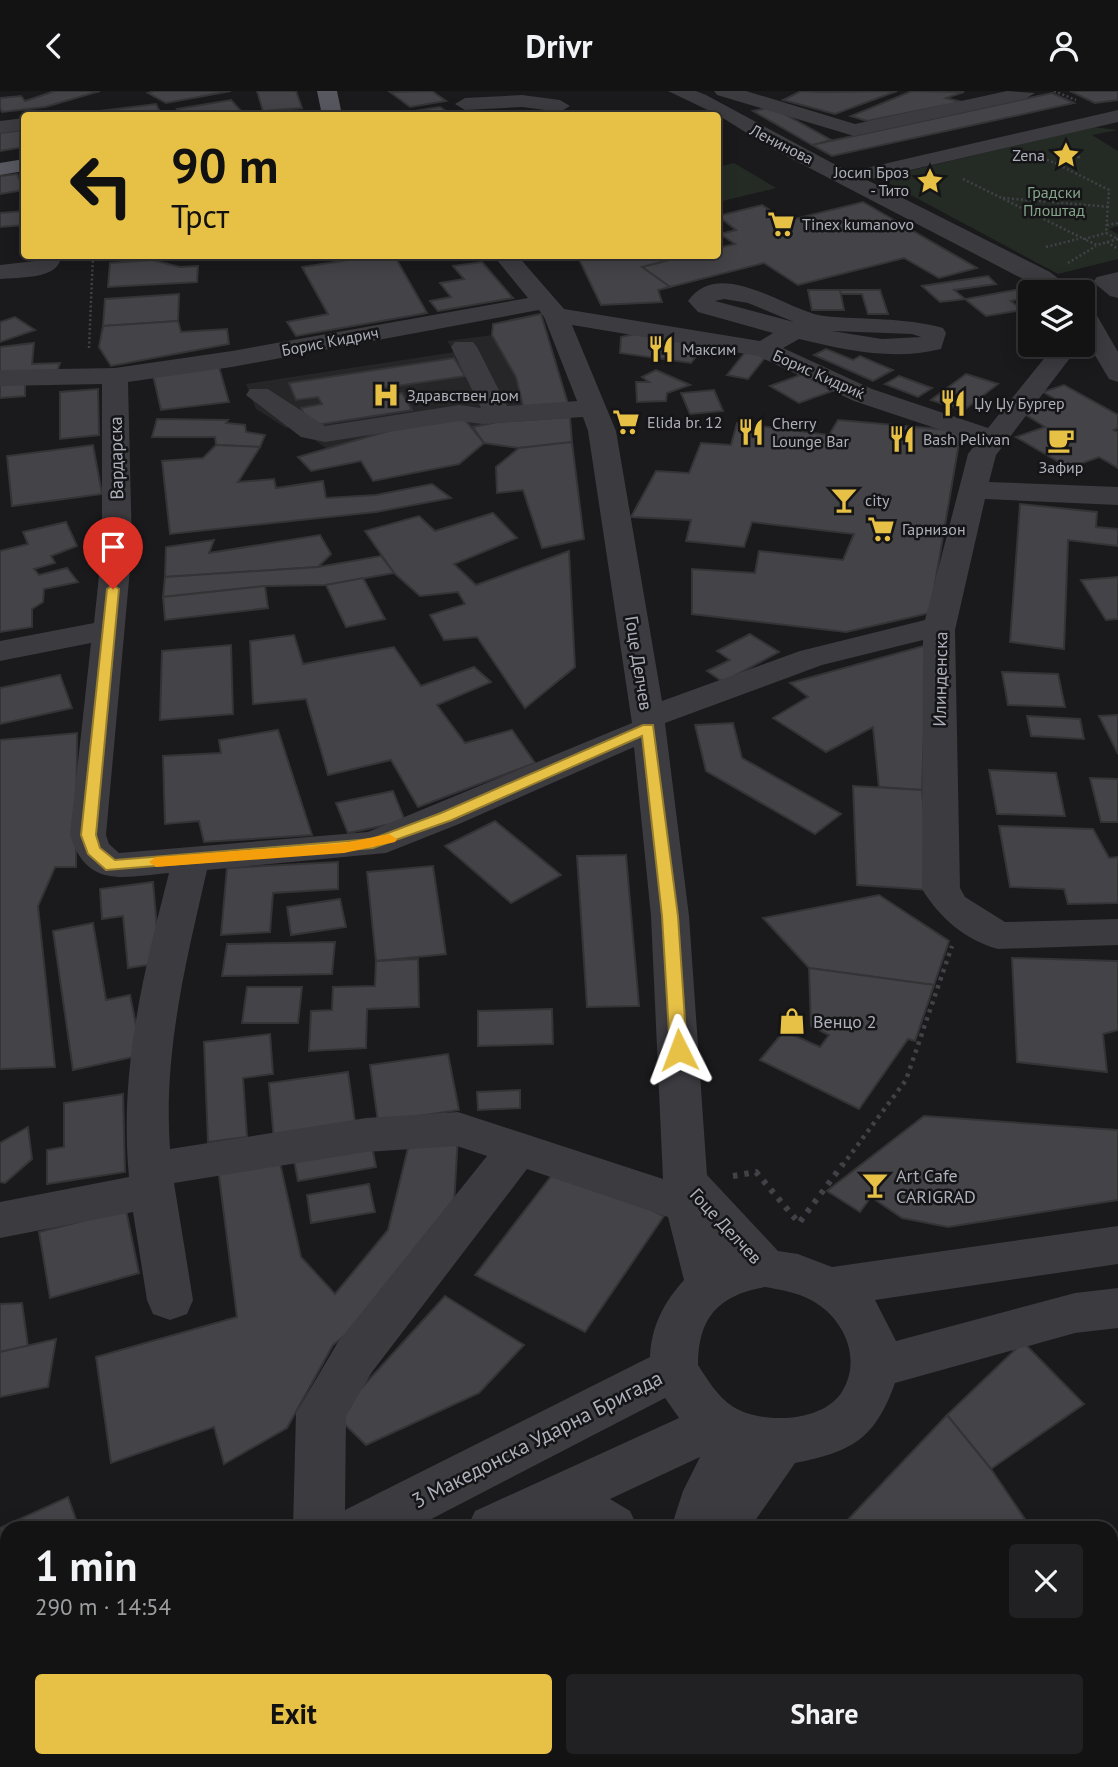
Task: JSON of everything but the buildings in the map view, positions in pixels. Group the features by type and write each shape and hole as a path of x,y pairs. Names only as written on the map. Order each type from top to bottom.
{"main road":[{"path":"327,91 331,112"},
{"path":"0,169 21,166"}],"street":[{"path":"724,91 813,114 854,130 1025,93"},
{"name":"Ленинова","path":"686,92 776,143 1046,280"},
{"path":"465,104 522,101 561,106"},
{"path":"849,178 1118,116"},
{"path":"0,127 21,124"},
{"path":"0,256 21,253"},
{"path":"0,272 39,268 49,264 49,259"},
{"name":"Гоце Делчев","path":"507,259 550,308 602,431 648,723 670,916 687,1194 709,1285"},
{"path":"1118,279 1105,282 1118,291"},
{"name":"Борис Кидрич","path":"0,378 115,376 550,308"},
{"name":"Борис Кидриќ","path":"550,308 764,349 863,395 995,439"},
{"path":"1095,318 1118,319"},
{"path":"764,349 805,327"},
{"path":"1095,334 1114,365"},
{"path":"464,347 498,415"},
{"name":"Илинденска","path":"1057,357 982,454 939,631 941,889 952,906 998,936 1118,932"},
{"path":"1084,357 1114,365"},
{"name":"Вардарска","path":"115,376 117,547 88,835 93,851 111,866 191,859"},
{"path":"259,395 311,431 325,434 450,414 498,415 594,408"},
{"path":"972,490 1118,496"},
{"path":"0,651 107,629"},
{"path":"170,1300 151,1180 148,1079 167,959 191,859 373,843 446,816 648,723 811,658 916,630 939,631"},
{"path":"0,1220 151,1180 366,1135 458,1129 518,1149 687,1194"},
{"path":"319,1521 321,1413 355,1357 518,1149"},
{"name":"Гоце Делчев","path":"687,1194 765,1268"},
{"path":"830,1287 1118,1245"},
{"name":"3 Македонска Ударна Бригада","path":"745,1434 692,1399 674,1369 674,1352 683,1314 709,1285 735,1273 765,1268 798,1273 830,1287 855,1309 871,1337 876,1367"},
{"path":"507,1521 556,1497 745,1434 828,1434 862,1406 876,1367 1075,1313 1118,1308"},
{"name":"3 Македонска Ударна Бригада","path":"376,1521 674,1369"},
{"path":"699,1521 709,1491 745,1434"},
{"path":"721,1521 745,1434"},
{"path":"556,1497 599,1521"}],"path":[{"path":"1055,163 1079,157 1070,153"},
{"path":"1044,158 1109,190 1110,207 1106,233"},
{"path":"928,159 1079,239"},
{"path":"999,198 1110,207 1118,205"},
{"path":"1107,225 1118,223"},
{"path":"1040,249 1106,233 1118,239"},
{"path":"1084,239 1097,245 1118,239"},
{"path":"1107,242 1118,249"},
{"path":"93,259 89,348 96,364 115,376"},
{"path":"687,1194 756,1172 799,1223 906,1080 962,913"}],"shaded area":[{"name":"Здравствен дом","path":"492,335 516,377 524,409 497,422 473,427 461,416 329,450 294,426 286,428 256,409 246,384 455,352 447,341"}],"green space":[{"name":"Градски Плоштад","path":"1093,127 1118,130 1092,135 1118,151 1118,226 1109,229 1118,234 1118,259 1058,274 879,178"},
{"path":"734,163 776,188 721,201 721,166"}],"slow traffic":[{"path":"156,862 344,848 389,839"}],"place":[{"name":"Zena","path":"1066,155"},
{"name":"Јосип Броз - Тито","path":"930,181"},
{"name":"Tinex kumanovo","path":"781,224"},
{"name":"Максим","path":"661,349"},
{"name":"Здравствен дом","path":"386,395"},
{"name":"Џу Џу Бургер","path":"953,403"},
{"name":"Elida br. 12","path":"626,422"},
{"name":"Cherry Lounge Bar","path":"751,432"},
{"name":"Bash Pelivan","path":"902,439"},
{"name":"Зафир","path":"1061,440"},
{"name":"city","path":"844,500"},
{"name":"Гарнизон","path":"881,529"},
{"name":"Венцо 2","path":"792,1021"},
{"name":"Art Cafe CARIGRAD","path":"875,1185"}],"route":[{"path":"113,589 88,835 93,851 111,866 344,848 373,843 446,816 648,728 670,916 679,1050"}]}
